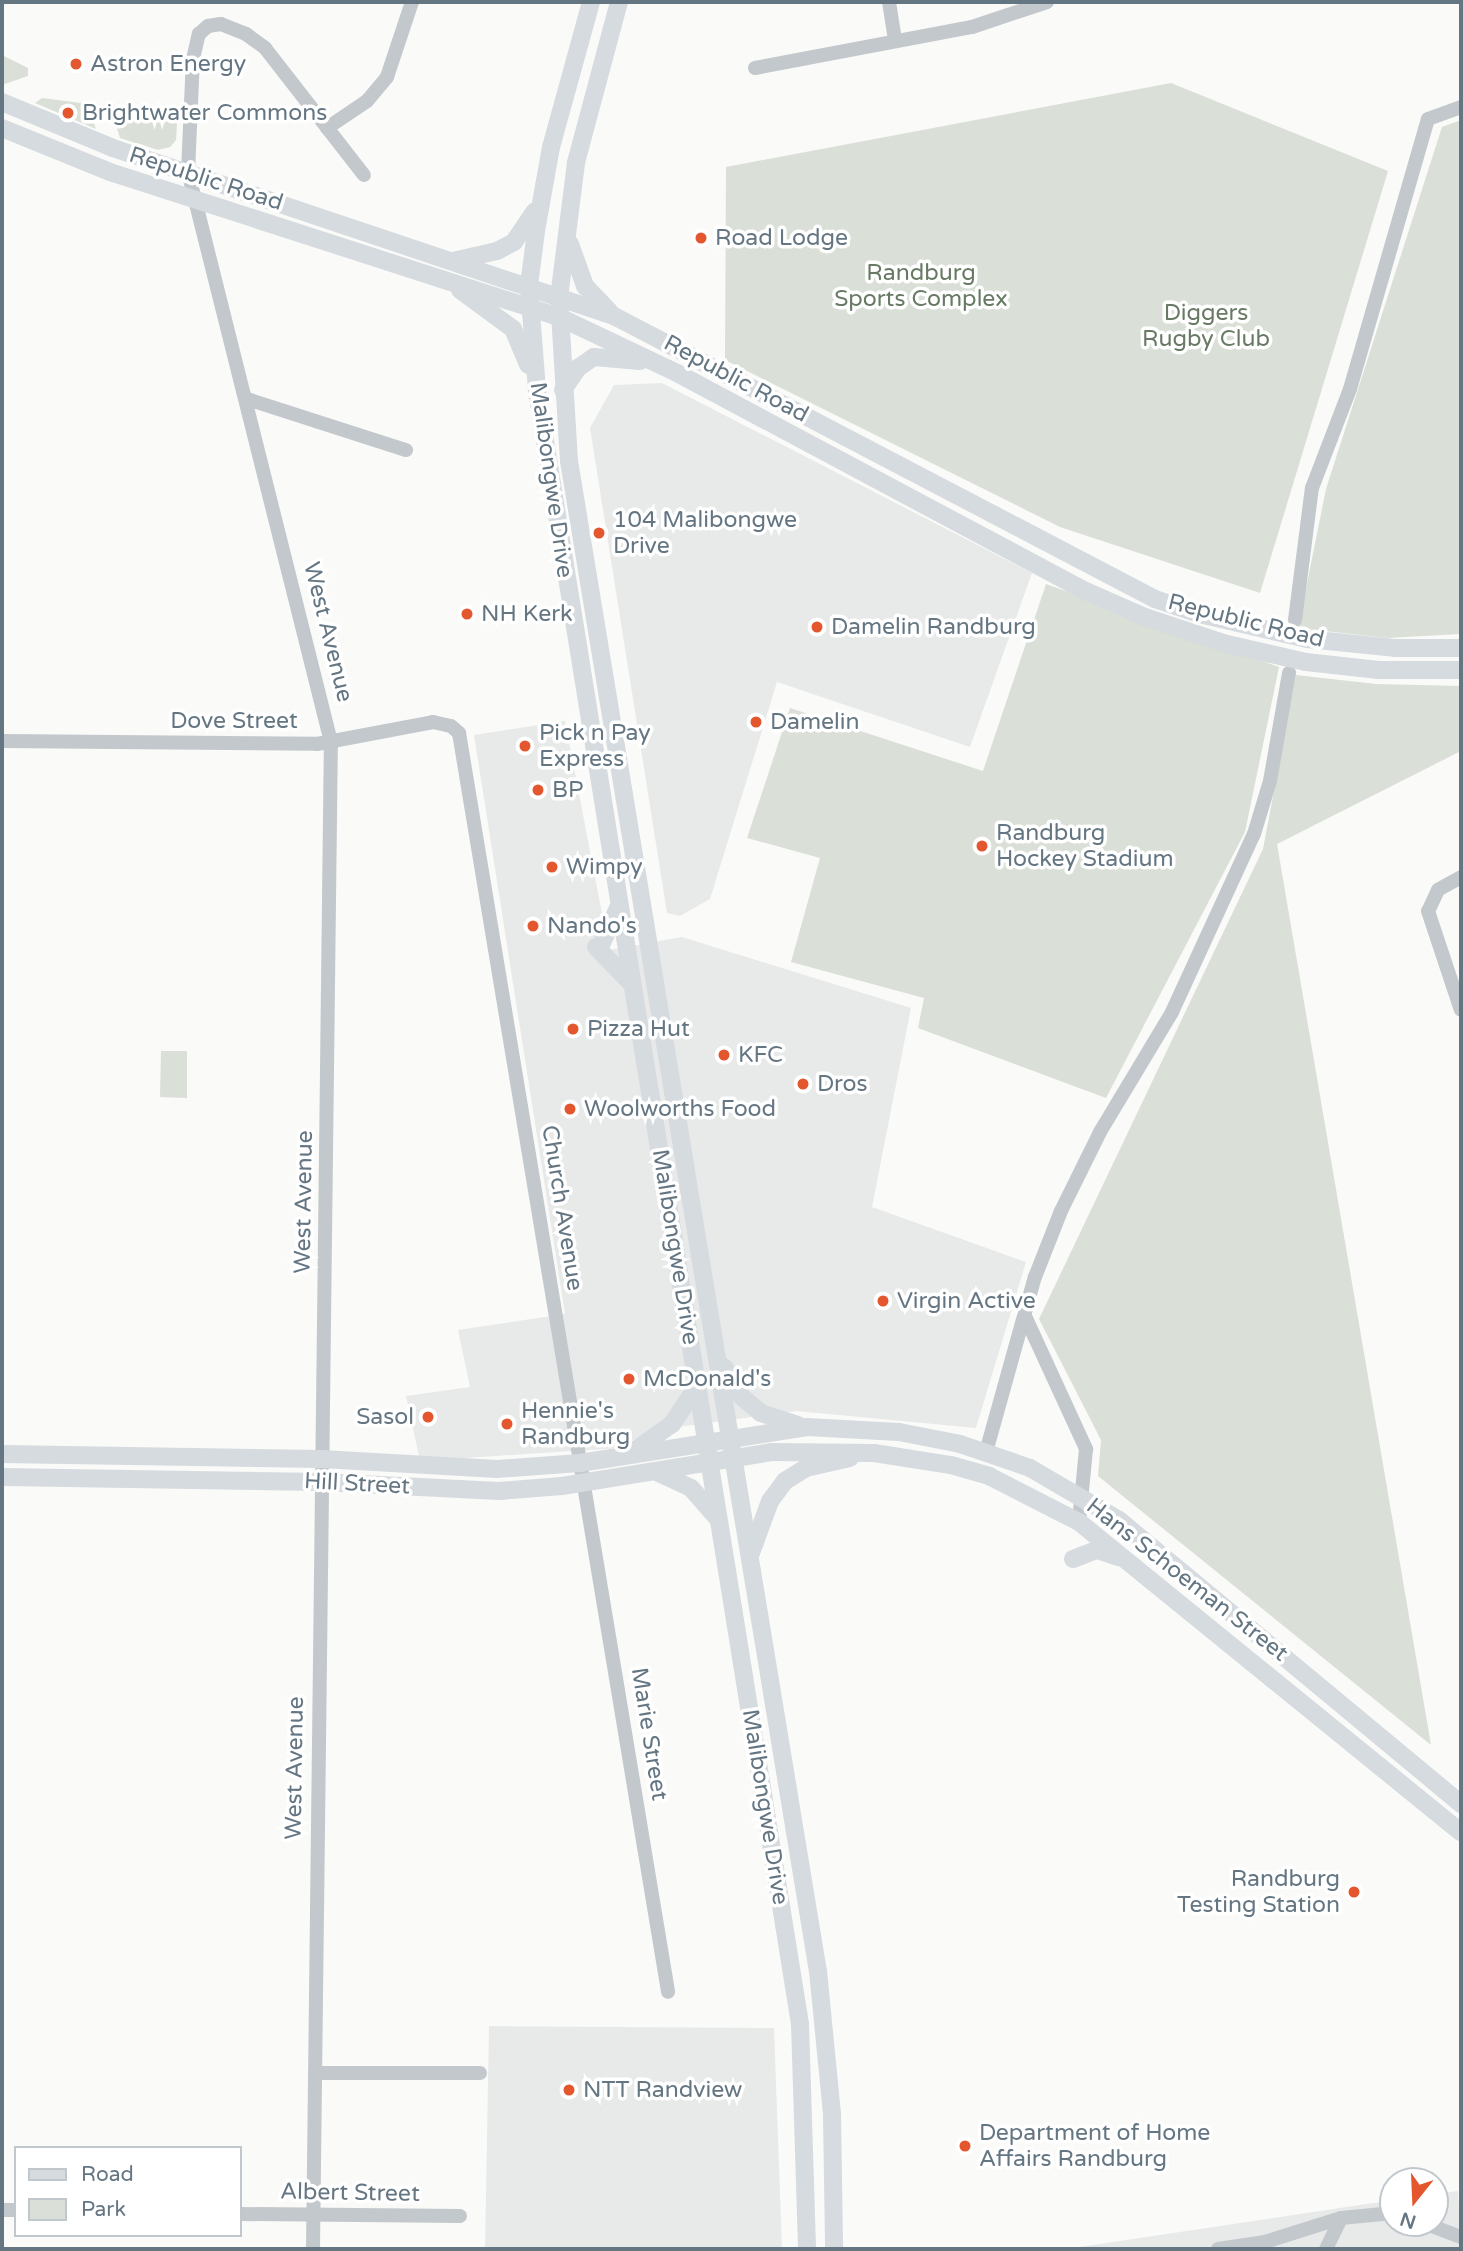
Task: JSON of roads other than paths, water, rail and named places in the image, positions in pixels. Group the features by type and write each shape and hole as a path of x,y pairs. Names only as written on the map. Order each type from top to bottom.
{"main road":[{"name":"Malibongwe Drive","path":"591,2 541,199 529,286 537,391 618,908 708,1442 800,2024 807,2249"},
{"name":"Malibongwe Drive","path":"619,2 579,146 567,220 559,297 563,390 582,545 823,2003 832,2115 834,2249"},
{"name":"Republic Road","path":"2,102 113,148 453,260 614,317 745,382 1102,575 1199,614 1307,639 1395,648 1461,648"},
{"name":"Republic Road","path":"2,128 66,156 559,317 677,373 1088,592 1184,631 1277,657 1306,662 1379,670 1461,670"},
{"path":"453,260 489,254 514,242 541,199"},
{"path":"567,220 575,267 585,286 614,317"},
{"path":"447,281 513,329 537,391"},
{"path":"563,390 578,368 605,356 631,358 677,373"},
{"path":"618,908 599,946 632,985"},
{"path":"716,1352 732,1382 751,1405 761,1413 807,1427"},
{"path":"625,1456 672,1424 698,1385"},
{"name":"Hans Schoeman Street","path":"708,1442 807,1427 899,1432 986,1452 1030,1468 1119,1520 1461,1804"},
{"name":"Hill Street","path":"2,1454 322,1459 497,1469 580,1463 708,1442"},
{"name":"Hans Schoeman Street","path":"711,1462 812,1450 874,1453 989,1476 1079,1522 1132,1561 1461,1832"},
{"path":"750,1555 770,1501 785,1481 806,1468 874,1453"},
{"name":"Hill Street","path":"2,1477 321,1482 499,1492 583,1483 711,1462"},
{"path":"655,1472 691,1488 720,1522"},
{"path":"1073,1559 1098,1550 1132,1561"}],"street":[{"path":"365,175 327,128 367,101 387,77 412,2"},
{"path":"889,2 895,41"},
{"path":"755,68 972,27 1047,2"},
{"name":"West Avenue","path":"313,2249 331,741 188,172 194,52 199,34 208,26 232,27 265,48 327,128"},
{"path":"1295,620 1312,488 1350,389 1428,119 1461,107"},
{"path":"247,399 406,450"},
{"path":"986,1452 1024,1314 1048,1241 1079,1174 1172,1012 1237,876 1270,781 1289,673"},
{"name":"Dove Street","path":"2,741 331,741 419,723 442,723 460,733"},
{"name":"Church Avenue","path":"460,733 583,1483"},
{"path":"1461,877 1437,890 1428,911 1461,1010"},
{"path":"1024,1314 1082,1436 1087,1464 1079,1522"},
{"name":"Marie Street","path":"583,1483 668,1992"},
{"path":"315,2073 480,2073"},
{"name":"Albert Street","path":"242,2214 460,2216"},
{"path":"1218,2249 1265,2242 1341,2218 1379,2214"},
{"path":"1326,2249 1341,2218"}],"place":[{"name":"Astron Energy","path":"76,64"},
{"name":"Brightwater Commons","path":"68,113"},
{"name":"Road Lodge","path":"701,238"},
{"name":"104 Malibongwe Drive","path":"599,533"},
{"name":"NH Kerk","path":"467,614"},
{"name":"Damelin Randburg","path":"817,627"},
{"name":"Damelin","path":"756,722"},
{"name":"Pick n Pay Express","path":"525,746"},
{"name":"BP","path":"538,790"},
{"name":"Randburg Hockey Stadium","path":"982,846"},
{"name":"Wimpy","path":"552,867"},
{"name":"Nando's","path":"533,926"},
{"name":"Pizza Hut","path":"573,1029"},
{"name":"KFC","path":"724,1055"},
{"name":"Dros","path":"803,1084"},
{"name":"Woolworths Food","path":"570,1109"},
{"name":"Virgin Active","path":"883,1301"},
{"name":"McDonald's","path":"629,1379"},
{"name":"Sasol","path":"428,1417"},
{"name":"Hennie's Randburg","path":"507,1424"},
{"name":"Randburg Testing Station","path":"1354,1892"},
{"name":"NTT Randview","path":"569,2090"},
{"name":"Department of Home Affairs Randburg","path":"965,2146"}],"park label":[{"name":"Randburg Sports Complex","path":"921,286"},
{"name":"Diggers Rugby Club","path":"1206,326"}]}
